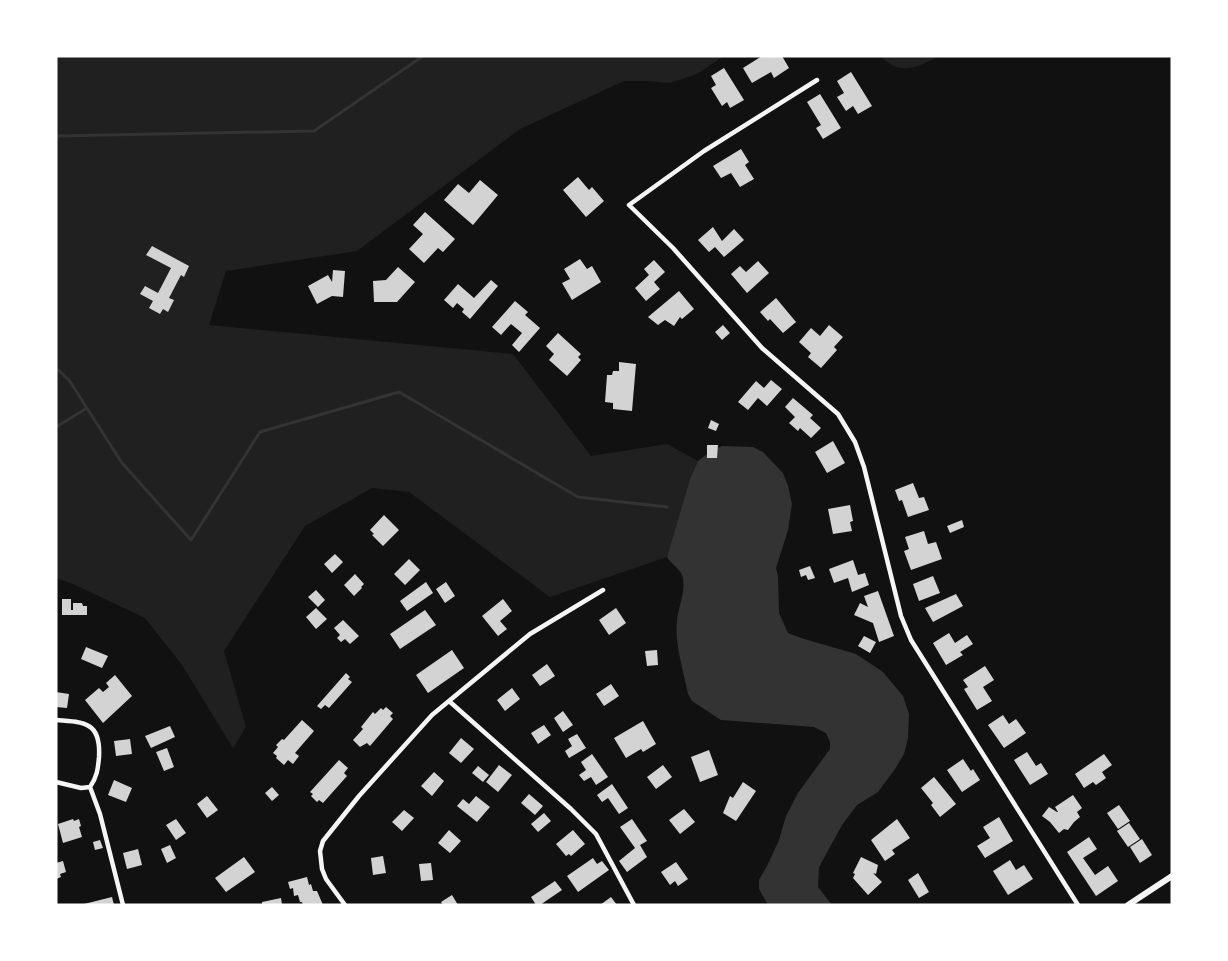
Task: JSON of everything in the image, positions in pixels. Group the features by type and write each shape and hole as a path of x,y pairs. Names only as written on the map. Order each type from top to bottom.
{"main road":[{"path":"1128,905 1172,876"}],"street":[{"path":"817,80 704,151 629,205 673,248 762,348 838,414 855,442 864,467 900,616 911,640 1078,905"},
{"path":"345,905 326,878 322,869 320,851 323,841 359,796 432,715 530,634 603,590"},
{"path":"449,702 571,809 596,834 634,905"},
{"path":"56,720 73,721 93,728 98,734 100,743 97,774 90,787 100,814 123,905"},
{"path":"56,782 81,788 90,787"}],"shaded area":[{"path":"56,56 724,56 697,74 670,83 624,81 520,129 357,251 226,271 209,325 513,354 591,456 667,444 698,461 690,479 667,557 550,597 409,492 372,488 305,526 224,651 246,727 233,748 182,665 145,618 56,578"},
{"path":"880,56 939,56 916,67 902,68 887,62"},
{"path":"722,446 753,447 763,452 783,473 788,486 792,504 788,530 776,568 779,613 788,633 856,654 883,672 903,696 909,714 908,738 904,754 878,792 857,805 842,825 819,867 818,887 832,905 768,905 759,889 759,880 779,840 786,816 798,793 830,749 830,742 826,733 814,727 721,720 692,701 688,694 676,629 683,593 683,581 681,573 667,557 690,479 698,461 711,451"}],"building":[{"path":"762,56 782,56 789,68 774,78 771,72 752,83 743,68"},
{"path":"724,68 744,100 730,108 727,102 722,106 711,88 716,85 711,76"},
{"path":"851,72 872,106 858,114 853,106 846,111 837,97 844,93 837,81"},
{"path":"820,94 841,128 823,139 816,128 821,125 807,102"},
{"path":"741,149 749,162 745,165 754,179 740,187 731,173 721,178 713,166"},
{"path":"578,177 589,190 592,187 604,201 586,217 563,190"},
{"path":"480,180 498,195 473,225 444,200 458,184 469,193"},
{"path":"425,212 455,239 443,252 438,248 424,263 409,249 423,234 413,225"},
{"path":"713,227 722,241 734,229 744,240 724,257 715,247 709,252 698,240"},
{"path":"152,246 189,266 184,277 181,275 169,298 174,300 168,312 163,309 160,314 149,308 153,301 140,294 145,286 158,293 171,268 146,255"},
{"path":"580,259 587,269 592,266 601,282 572,300 562,283 570,279 564,269"},
{"path":"654,260 665,272 654,282 660,289 646,301 635,288 649,275 644,269"},
{"path":"758,261 769,273 747,293 731,274 740,266 746,272"},
{"path":"398,267 415,282 397,302 374,302 373,281 386,280"},
{"path":"333,270 345,271 343,297 332,296 317,304 308,286 328,275 332,282"},
{"path":"491,280 498,286 470,319 462,312 464,309 457,303 453,308 444,300 458,284 474,298"},
{"path":"679,291 694,309 682,319 680,317 674,326 665,320 658,325 648,317"},
{"path":"776,298 796,322 783,333 770,319 768,321 760,312"},
{"path":"515,301 528,312 525,315 540,328 519,352 512,345 522,333 511,324 501,335 492,327"},
{"path":"723,325 730,333 722,340 715,332"},
{"path":"829,325 843,337 834,347 837,350 821,368 808,357 811,353 799,342 811,328 820,336"},
{"path":"558,333 581,354 578,357 581,360 567,376 549,360 554,354 546,346"},
{"path":"619,362 636,364 632,411 613,409 613,403 605,402 607,375 612,375 613,371 619,371"},
{"path":"771,380 782,389 767,406 758,398 748,410 738,402 756,381 764,388"},
{"path":"793,398 813,415 810,418 821,428 811,438 800,428 798,431 789,423 795,417 785,407"},
{"path":"711,420 719,424 716,431 708,428"},
{"path":"833,441 845,463 827,473 815,452"},
{"path":"707,445 718,445 717,458 707,458"},
{"path":"913,483 919,498 924,497 929,510 908,517 902,500 899,501 895,490"},
{"path":"850,505 853,521 850,522 852,531 833,534 828,509"},
{"path":"384,515 399,530 383,546 372,535 374,534 370,530"},
{"path":"962,520 964,527 950,533 947,526"},
{"path":"924,531 928,544 936,542 942,559 911,570 904,551 909,549 905,537"},
{"path":"335,554 343,562 332,573 324,564"},
{"path":"409,559 420,570 405,585 394,574"},
{"path":"853,560 858,575 865,573 869,585 852,592 848,578 834,583 829,569"},
{"path":"810,566 815,578 808,580 806,575 801,577 799,570"},
{"path":"355,574 364,584 354,596 344,585"},
{"path":"933,576 940,593 919,601 913,584"},
{"path":"426,582 433,593 407,611 400,601"},
{"path":"446,582 455,596 445,603 436,589"},
{"path":"316,590 325,600 318,607 308,597"},
{"path":"878,591 894,636 879,642 873,623 854,615 860,603 868,607 864,596"},
{"path":"956,594 963,606 933,622 925,608"},
{"path":"62,599 71,599 71,610 73,610 73,603 82,603 83,606 87,606 87,615 62,615"},
{"path":"503,599 512,611 500,621 507,629 498,636 482,616"},
{"path":"316,608 327,619 316,629 306,617"},
{"path":"616,608 626,623 609,635 599,620"},
{"path":"425,610 436,625 400,649 390,634"},
{"path":"343,620 359,636 350,644 345,639 341,642 337,638 340,635 334,628"},
{"path":"949,633 955,643 967,635 973,644 960,652 963,655 946,665 933,643"},
{"path":"864,636 876,642 870,653 858,646"},
{"path":"86,647 108,656 102,668 81,659"},
{"path":"452,650 464,668 428,693 416,675"},
{"path":"657,650 658,665 647,666 645,651"},
{"path":"547,664 555,676 540,686 532,675"},
{"path":"985,666 994,680 983,687 992,701 977,710 964,689 968,687 963,680"},
{"path":"346,673 350,677 348,679 352,682 329,708 325,705 321,709 317,706"},
{"path":"115,675 132,696 103,723 85,700 99,688 103,692 109,687 106,683"},
{"path":"611,684 619,696 604,706 596,694"},
{"path":"512,688 520,699 505,711 497,700"},
{"path":"56,692 69,694 67,708 56,707"},
{"path":"386,707 393,713 390,716 393,719 370,746 367,743 360,747 353,740 363,729 361,727 373,712 375,714 381,708 383,710"},
{"path":"563,711 573,725 563,732 554,718"},
{"path":"1003,715 1009,724 1016,719 1026,733 1004,748 988,725"},
{"path":"302,720 314,731 295,753 299,756 293,764 288,760 284,765 273,753 278,747 276,745 282,739 284,740"},
{"path":"643,721 656,744 643,752 641,749 626,758 614,738"},
{"path":"544,725 551,735 538,744 531,733"},
{"path":"170,726 175,737 151,748 145,736"},
{"path":"577,734 586,748 569,758 565,751 572,746 568,739"},
{"path":"461,738 474,749 461,763 449,753"},
{"path":"130,739 132,754 116,756 114,741"},
{"path":"167,748 174,767 164,771 156,752"},
{"path":"709,750 718,775 700,782 691,757"},
{"path":"1027,752 1036,766 1041,763 1048,774 1030,785 1014,760"},
{"path":"592,754 608,777 596,785 591,777 584,781 579,775 586,770 581,762"},
{"path":"1104,754 1112,765 1102,772 1106,778 1096,785 1093,782 1084,788 1075,774"},
{"path":"963,759 980,780 962,792 947,770"},
{"path":"339,760 348,768 344,773 347,776 323,803 319,800 317,802 310,792"},
{"path":"499,765 512,775 498,792 486,782"},
{"path":"663,765 672,777 656,789 647,777"},
{"path":"478,766 489,775 483,782 472,773"},
{"path":"434,772 444,781 432,796 421,786"},
{"path":"934,777 956,804 940,817 931,805 933,803 921,788"},
{"path":"114,780 132,788 126,802 108,795"},
{"path":"743,782 756,791 736,821 723,813 730,796 733,798"},
{"path":"612,784 628,808 619,814 608,798 602,802 597,795"},
{"path":"272,787 279,795 272,801 265,793"},
{"path":"529,794 543,806 535,815 521,803"},
{"path":"1073,795 1082,808 1077,812 1080,817 1068,830 1064,829 1059,833 1042,816 1049,807 1058,812 1055,807"},
{"path":"207,796 218,810 207,818 197,804"},
{"path":"476,796 490,807 477,822 457,806 463,799 469,804"},
{"path":"1119,805 1130,821 1118,829 1107,813"},
{"path":"684,809 695,822 680,834 669,820"},
{"path":"404,810 414,818 402,831 392,822"},
{"path":"544,813 551,821 538,832 531,824"},
{"path":"999,817 1013,841 985,858 977,846 990,838 983,827"},
{"path":"73,819 74,821 79,819 82,837 63,843 58,824"},
{"path":"176,819 186,833 176,840 166,825"},
{"path":"632,819 647,841 640,845 647,857 627,872 619,861 635,848 620,827"},
{"path":"897,819 910,838 892,850 895,854 885,861 871,840"},
{"path":"1129,823 1140,839 1128,847 1117,831"},
{"path":"449,830 461,841 450,853 438,843"},
{"path":"573,830 585,844 571,856 569,854 566,856 556,844"},
{"path":"1089,837 1097,849 1083,858 1095,875 1108,866 1118,881 1096,896 1067,852"},
{"path":"1142,839 1152,855 1140,863 1130,847"},
{"path":"100,840 103,848 95,850 93,842"},
{"path":"170,845 176,858 167,863 161,849"},
{"path":"138,849 142,865 127,869 123,853"},
{"path":"383,856 386,873 373,875 371,858"},
{"path":"244,857 255,872 226,892 215,878"},
{"path":"861,857 878,865 876,874 873,873 882,882 868,895 853,878 855,874 853,873"},
{"path":"593,858 597,864 602,861 609,870 578,892 567,876"},
{"path":"1010,860 1016,870 1024,865 1033,879 1008,895 993,871"},
{"path":"63,861 66,872 60,874 61,877 56,879 56,863"},
{"path":"676,862 688,879 678,886 675,881 670,885 661,872"},
{"path":"431,863 433,880 421,881 419,864"},
{"path":"918,873 929,892 919,898 908,880"},
{"path":"307,877 309,885 311,884 313,891 317,891 323,905 303,905 298,895 294,896 293,888 290,889 288,882"},
{"path":"555,881 562,890 540,905 536,905 531,897"},
{"path":"452,895 458,905 443,905 441,902"},
{"path":"112,897 114,905 84,905 84,904"},
{"path":"611,897 617,905 600,905"},
{"path":"281,898 282,905 262,905 262,902"}],"waterway":[{"path":"56,136 314,131 423,56"},
{"path":"56,368 69,380 122,463 191,540 260,432 399,392 578,497 667,507"},
{"path":"56,427 87,408"}]}
